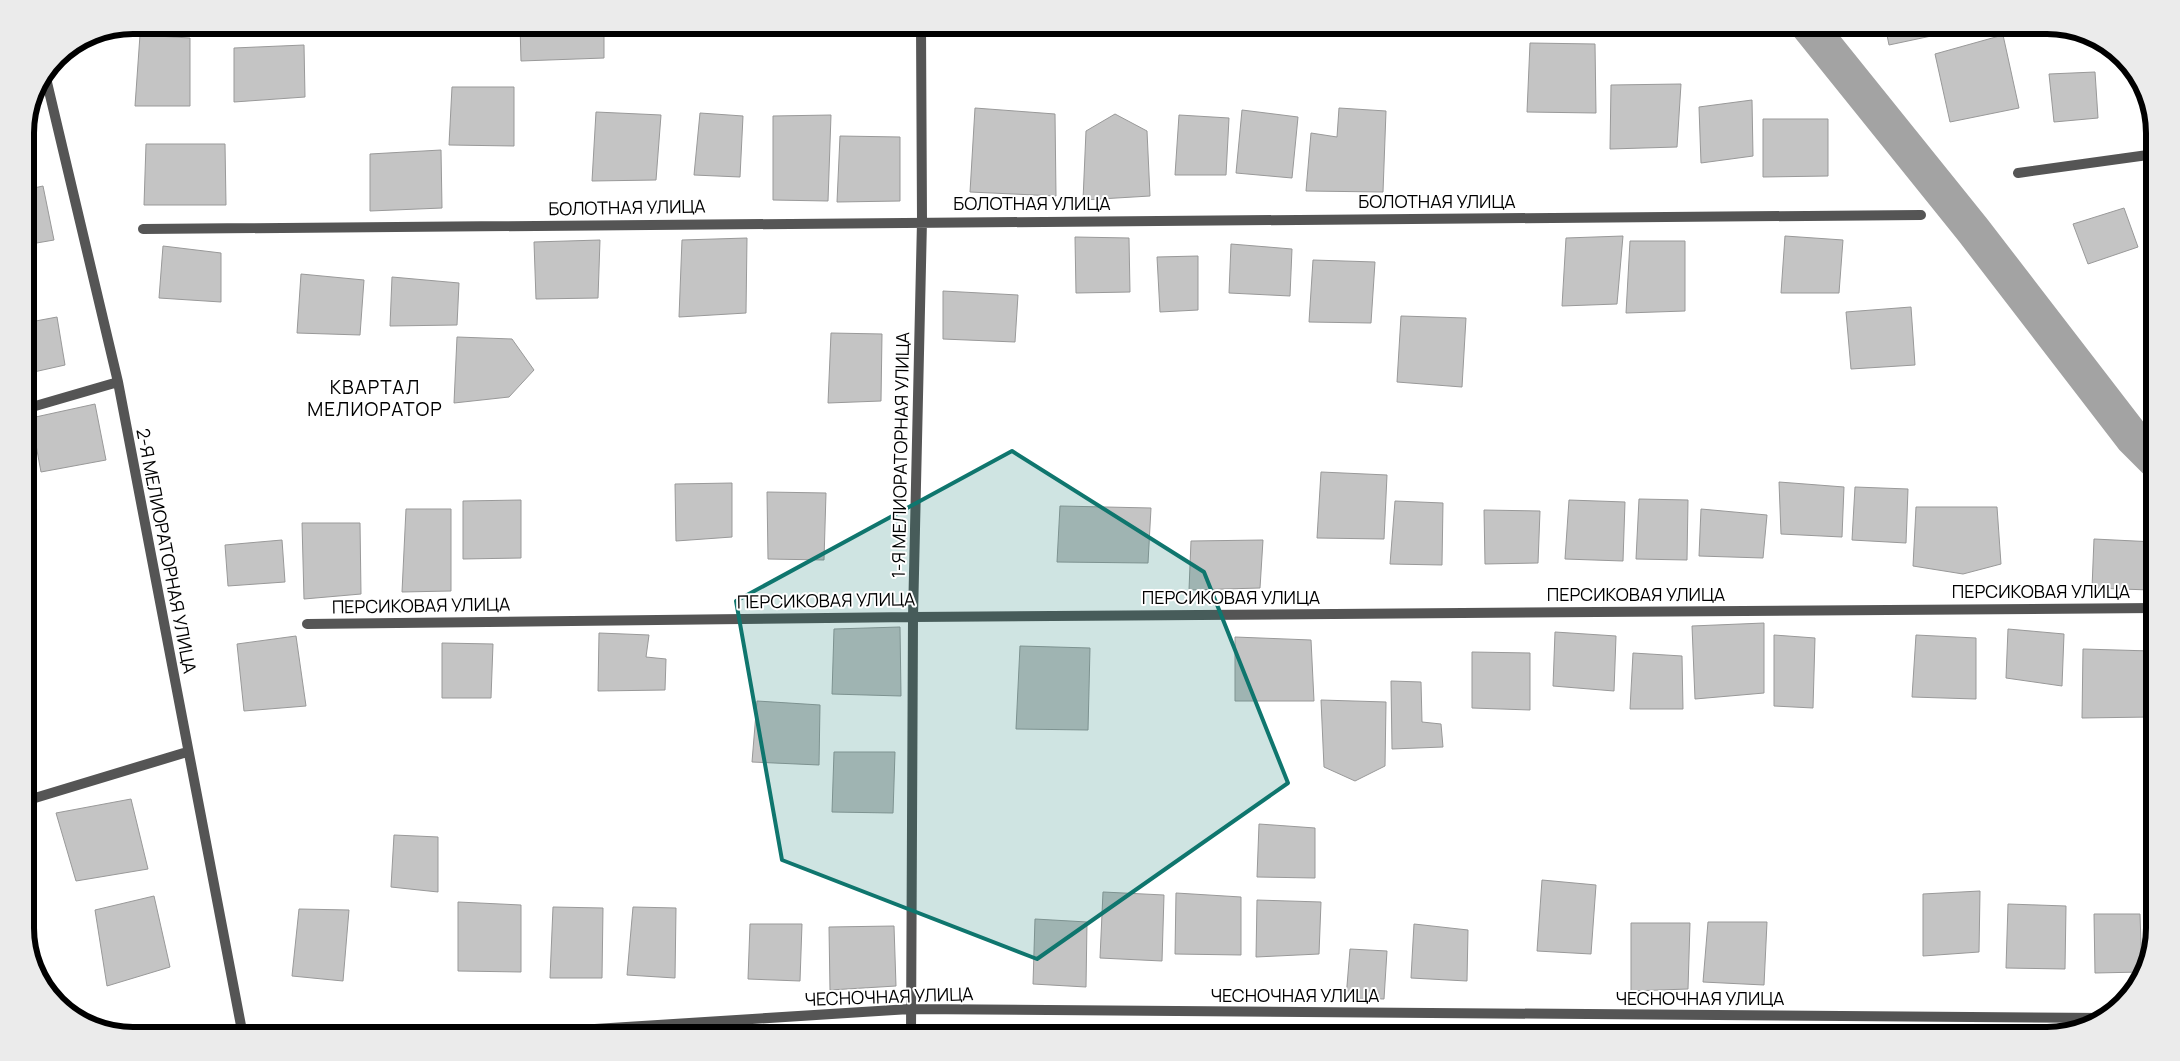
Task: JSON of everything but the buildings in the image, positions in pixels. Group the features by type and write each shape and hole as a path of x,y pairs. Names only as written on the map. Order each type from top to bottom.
{"street":[{"name":"1-Я МЕЛИОРАТОРНАЯ УЛИЦА","path":"911,1027 913,617 922,221 921,34"},
{"name":"2-Я МЕЛИОРАТОРНАЯ УЛИЦА","path":"47,83 118,382 187,752 241,1027"},
{"path":"2018,173 2146,155"},
{"name":"БОЛОТНАЯ УЛИЦА","path":"143,229 922,221 1921,215"},
{"path":"34,406 118,382"},
{"name":"ПЕРСИКОВАЯ УЛИЦА","path":"307,624 913,617 2146,608"},
{"path":"34,798 187,752"},
{"name":"ЧЕСНОЧНАЯ УЛИЦА","path":"626,1027 910,1009 2089,1018"}],"highlighted area":[{"path":"1012,451 1204,572 1288,783 1037,959 782,860 736,601"}],"waterway":[{"path":"1815,34 1973,230 2133,438 2146,451"}],"district":[{"name":"КВАРТАЛ МЕЛИОРАТОР","path":"375,398"}]}
